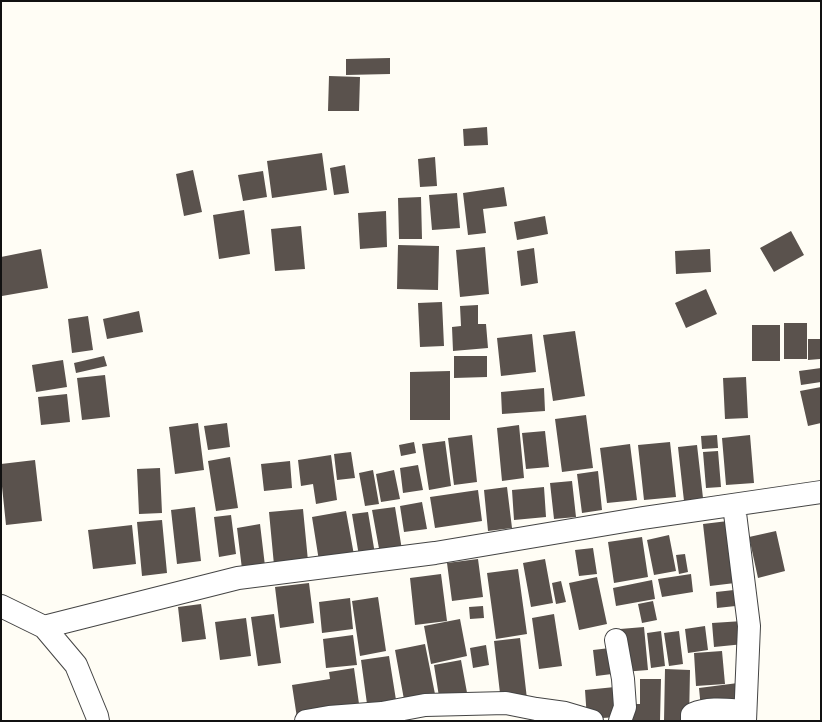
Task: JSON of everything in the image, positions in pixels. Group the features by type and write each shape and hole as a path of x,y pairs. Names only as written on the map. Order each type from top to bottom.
{"street":[{"path":"44,626 238,578 435,553 643,518 821,492"},
{"path":"692,721 693,714 706,710 722,709 745,716 749,626 734,505"},
{"path":"1,606 44,626 76,666 98,721"},
{"path":"616,640 623,679 624,707 620,721"},
{"path":"306,721 382,713 425,704 506,703 565,713 592,721"}],"building":[{"path":"390,58 390,74 346,75 346,59"},
{"path":"329,76 360,77 359,111 328,111"},
{"path":"487,127 488,145 464,146 463,129"},
{"path":"322,153 327,190 272,198 267,161"},
{"path":"435,157 437,186 420,187 418,159"},
{"path":"345,165 349,193 334,195 330,168"},
{"path":"193,170 202,212 184,216 176,174"},
{"path":"263,171 267,197 243,201 238,175"},
{"path":"504,187 507,206 483,209 486,233 468,235 463,193"},
{"path":"457,193 460,228 432,230 429,195"},
{"path":"421,197 422,239 399,239 398,198"},
{"path":"244,210 250,254 219,259 213,215"},
{"path":"386,211 387,247 360,249 358,213"},
{"path":"545,216 548,234 517,240 514,222"},
{"path":"301,226 305,269 275,271 271,229"},
{"path":"791,231 804,255 774,272 760,248"},
{"path":"398,245 439,246 438,290 397,289"},
{"path":"485,247 489,294 460,297 456,250"},
{"path":"534,248 538,283 521,286 517,251"},
{"path":"41,249 48,288 2,296 1,257"},
{"path":"710,249 711,272 676,274 675,251"},
{"path":"706,289 717,314 686,328 675,303"},
{"path":"442,302 444,346 420,347 418,303"},
{"path":"478,305 478,324 486,324 488,348 453,351 452,327 461,326 460,306"},
{"path":"139,311 143,332 107,339 103,319"},
{"path":"88,316 93,350 72,353 68,319"},
{"path":"784,323 807,323 807,359 784,359"},
{"path":"752,325 780,325 780,361 752,361"},
{"path":"575,331 585,396 553,401 543,335"},
{"path":"532,334 536,372 501,376 497,338"},
{"path":"808,339 820,339 820,359 808,360"},
{"path":"104,356 107,366 76,373 74,363"},
{"path":"454,356 487,356 487,377 454,378"},
{"path":"63,360 67,387 36,392 32,365"},
{"path":"821,368 821,382 801,385 799,371"},
{"path":"450,371 450,420 410,420 410,372"},
{"path":"105,375 110,417 82,420 77,378"},
{"path":"746,377 748,418 725,419 723,378"},
{"path":"821,387 821,423 808,426 800,391"},
{"path":"544,388 545,411 502,414 501,392"},
{"path":"67,394 70,422 41,425 38,397"},
{"path":"586,415 593,468 562,472 555,419"},
{"path":"198,423 204,470 175,474 169,427"},
{"path":"227,423 230,447 208,450 204,426"},
{"path":"519,425 524,478 502,481 497,428"},
{"path":"545,431 549,467 526,469 522,433"},
{"path":"472,435 477,482 454,485 448,438"},
{"path":"717,435 718,448 702,449 701,436"},
{"path":"750,435 754,483 726,485 722,438"},
{"path":"445,441 451,486 429,490 422,444"},
{"path":"414,442 416,453 401,456 399,445"},
{"path":"670,442 676,497 644,500 638,445"},
{"path":"630,444 637,500 607,503 600,448"},
{"path":"697,445 703,498 684,501 678,447"},
{"path":"718,451 721,487 706,488 703,452"},
{"path":"351,452 355,478 337,480 334,454"},
{"path":"331,455 337,500 316,504 313,484 301,486 298,460"},
{"path":"230,457 238,508 216,511 208,461"},
{"path":"35,460 42,521 6,525 1,464"},
{"path":"290,461 292,488 264,491 261,464"},
{"path":"418,465 423,490 403,493 400,468"},
{"path":"160,468 162,513 139,514 137,469"},
{"path":"373,470 379,504 365,506 359,473"},
{"path":"394,470 400,499 381,502 376,474"},
{"path":"598,471 602,510 582,513 577,474"},
{"path":"572,481 576,517 554,519 550,483"},
{"path":"507,487 512,528 488,531 484,490"},
{"path":"544,487 546,517 514,520 512,490"},
{"path":"478,490 482,521 435,528 430,497"},
{"path":"422,502 427,529 404,532 400,506"},
{"path":"195,507 201,561 177,564 171,510"},
{"path":"395,507 402,550 380,554 372,510"},
{"path":"303,509 308,561 274,565 269,512"},
{"path":"346,511 354,555 319,561 312,517"},
{"path":"368,512 375,554 359,556 352,514"},
{"path":"231,515 236,554 219,557 214,517"},
{"path":"162,520 167,573 142,576 137,522"},
{"path":"728,521 735,583 710,586 703,524"},
{"path":"260,524 265,566 242,569 237,528"},
{"path":"132,525 136,564 93,569 88,530"},
{"path":"776,531 785,571 758,578 749,537"},
{"path":"669,535 676,571 654,575 647,540"},
{"path":"642,537 648,577 614,583 608,542"},
{"path":"593,548 597,574 579,576 575,550"},
{"path":"685,554 688,572 679,574 676,555"},
{"path":"478,559 483,597 452,601 447,563"},
{"path":"545,559 553,603 531,607 523,563"},
{"path":"518,569 527,634 496,639 487,573"},
{"path":"441,574 447,621 415,625 410,578"},
{"path":"691,574 693,592 662,597 658,579"},
{"path":"597,577 607,624 579,630 569,583"},
{"path":"652,580 655,599 616,606 613,588"},
{"path":"561,581 566,602 556,604 552,583"},
{"path":"309,583 314,623 280,628 275,587"},
{"path":"743,589 745,605 717,608 716,592"},
{"path":"378,597 386,651 360,656 352,601"},
{"path":"350,598 353,629 322,633 319,602"},
{"path":"653,601 657,620 642,623 638,604"},
{"path":"201,604 206,639 182,642 178,607"},
{"path":"483,606 484,618 470,619 469,607"},
{"path":"274,614 281,663 258,666 251,617"},
{"path":"554,614 562,666 539,669 532,618"},
{"path":"246,618 251,656 220,660 215,622"},
{"path":"460,619 467,656 431,664 424,626"},
{"path":"743,621 744,644 714,647 712,623"},
{"path":"705,626 708,650 688,653 685,629"},
{"path":"644,627 648,670 623,672 620,629"},
{"path":"661,631 665,666 651,668 647,633"},
{"path":"679,631 683,664 669,666 664,633"},
{"path":"353,635 357,665 326,668 323,639"},
{"path":"520,638 527,699 501,702 494,641"},
{"path":"425,644 436,699 405,705 395,650"},
{"path":"486,645 489,665 473,668 470,648"},
{"path":"610,648 612,674 596,676 593,650"},
{"path":"722,651 725,684 696,686 694,653"},
{"path":"389,656 396,700 367,704 361,660"},
{"path":"461,660 468,698 440,703 434,665"},
{"path":"354,668 360,711 297,718 292,685 330,679 329,672"},
{"path":"665,669 690,670 689,721 664,721"},
{"path":"640,679 661,679 660,721 629,721 629,704 640,704"},
{"path":"738,683 741,705 701,709 699,688"},
{"path":"615,687 618,717 587,719 585,690"}]}
